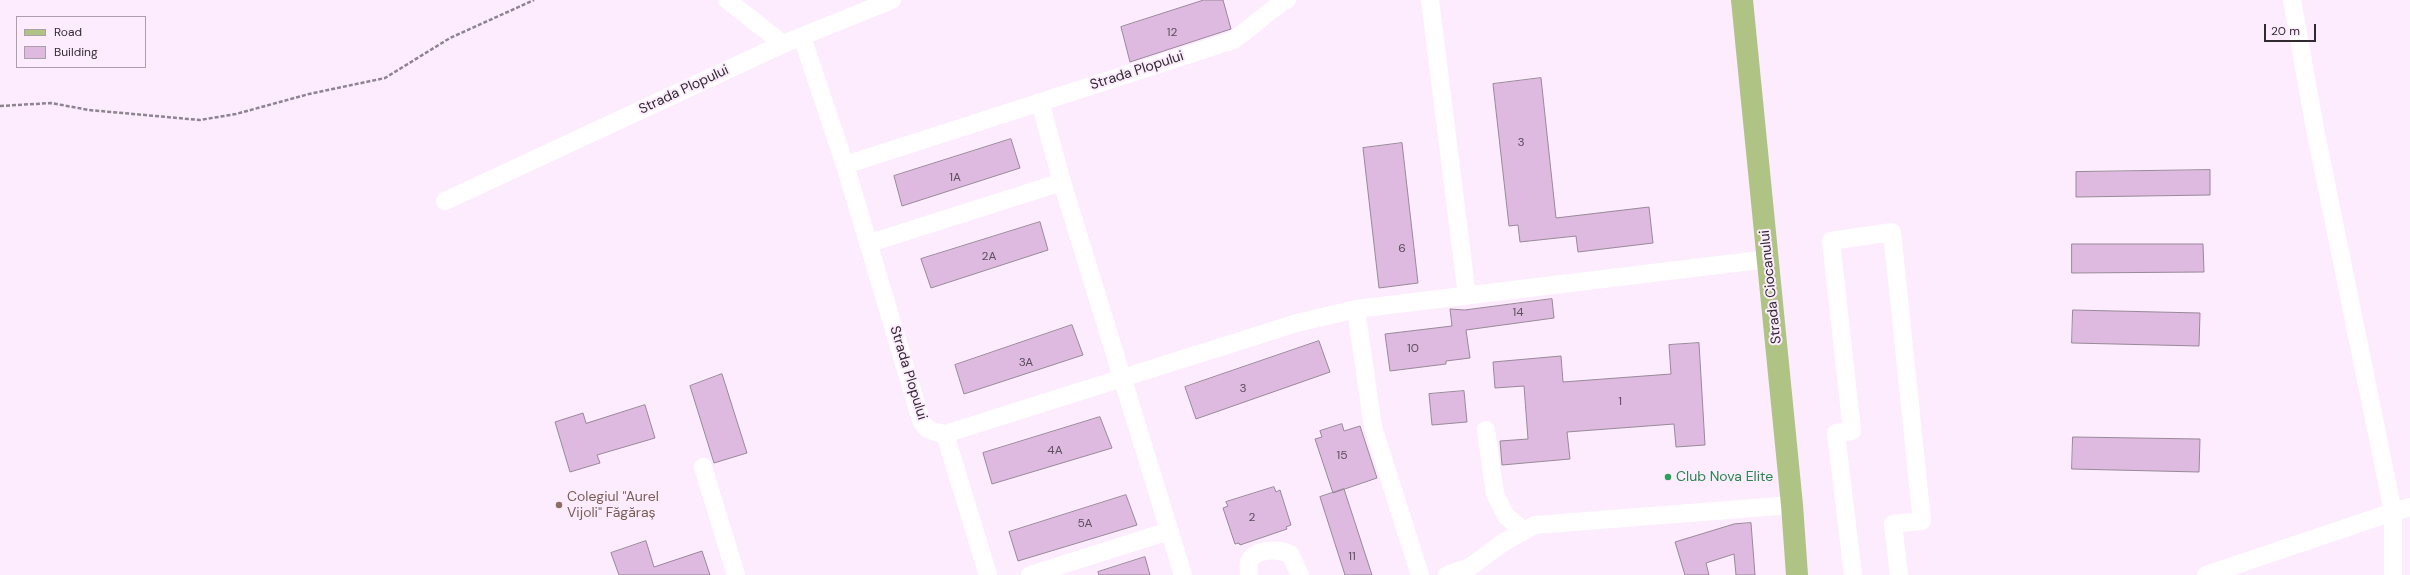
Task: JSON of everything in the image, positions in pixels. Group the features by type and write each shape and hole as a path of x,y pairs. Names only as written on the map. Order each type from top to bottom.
{"main road":[{"name":"Strada Ciocanului","path":"1742,0 1792,505 1797,575"}],"street":[{"path":"727,0 783,44"},
{"path":"802,37 892,0"},
{"name":"Strada Plopului","path":"845,165 1234,40 1282,2 1288,0"},
{"path":"1430,0 1467,296"},
{"path":"2292,0 2315,129 2393,512 2393,575"},
{"name":"Strada Plopului","path":"445,201 783,44 802,37 870,243 921,420 924,427 933,432 945,434"},
{"path":"1040,102 1062,182 1183,575"},
{"path":"870,243 1062,182"},
{"path":"1853,575 1836,433 1852,431 1831,241 1892,232 1922,521 1894,524 1899,575"},
{"path":"988,575 945,434 1297,323 1356,309 1768,259"},
{"path":"1356,309 1373,427 1420,575"},
{"path":"1486,430 1495,494 1506,516 1524,531"},
{"path":"703,467 736,575"},
{"path":"1447,575 1470,567 1504,542 1535,525 1792,505"},
{"path":"2206,575 2410,507"},
{"path":"1030,575 1169,531"},
{"path":"1249,575 1249,562 1256,554 1276,550 1290,554 1300,575"}],"path":[{"path":"0,106 51,103 89,110 200,120 236,114 309,94 385,78 450,38 534,0"}],"building":[{"path":"1204,0 1223,0 1231,29 1130,62 1121,27"},
{"path":"1541,78 1556,218 1649,207 1653,243 1578,252 1576,236 1520,242 1518,225 1509,226 1493,84"},
{"path":"1011,139 1020,168 902,206 894,176"},
{"path":"1402,143 1418,283 1379,288 1363,148"},
{"path":"2210,170 2210,195 2076,197 2076,172"},
{"path":"1040,222 1048,250 931,288 921,259"},
{"path":"2072,244 2203,244 2204,272 2072,273"},
{"path":"1552,299 1554,318 1466,330 1470,358 1446,361 1446,364 1390,371 1385,334 1452,326 1450,309 1464,310"},
{"path":"2073,310 2200,313 2199,346 2072,343"},
{"path":"1072,325 1083,355 964,394 955,365"},
{"path":"1319,341 1330,372 1196,419 1185,387"},
{"path":"1699,343 1705,445 1676,447 1674,424 1567,432 1570,459 1502,465 1500,441 1528,439 1524,386 1495,388 1493,362 1561,356 1563,382 1671,374 1669,345"},
{"path":"722,374 747,453 714,463 690,386"},
{"path":"1464,391 1467,422 1432,425 1429,394"},
{"path":"645,405 655,438 597,455 600,463 570,472 555,422 583,413 586,423"},
{"path":"1100,417 1112,448 992,484 983,453"},
{"path":"1342,424 1344,431 1360,426 1377,478 1333,493 1315,439 1322,437 1320,431"},
{"path":"2073,437 2200,439 2199,472 2072,469"},
{"path":"1274,487 1276,492 1280,490 1291,525 1286,527 1287,529 1240,545 1239,543 1235,544 1223,508 1228,506 1226,502"},
{"path":"1344,489 1372,575 1345,575 1320,497"},
{"path":"1126,495 1137,525 1018,561 1009,532"},
{"path":"1751,523 1755,575 1736,575 1734,554 1706,563 1709,575 1685,575 1675,542 1734,524"},
{"path":"646,541 654,567 702,551 710,575 619,575 611,553"},
{"path":"1145,557 1150,575 1099,575 1098,572"}],"place":[{"name":"Club Nova Elite","path":"1668,477"},
{"name":"Colegiul \"Aurel Vijoli\" Făgăraș","path":"559,505"}]}
